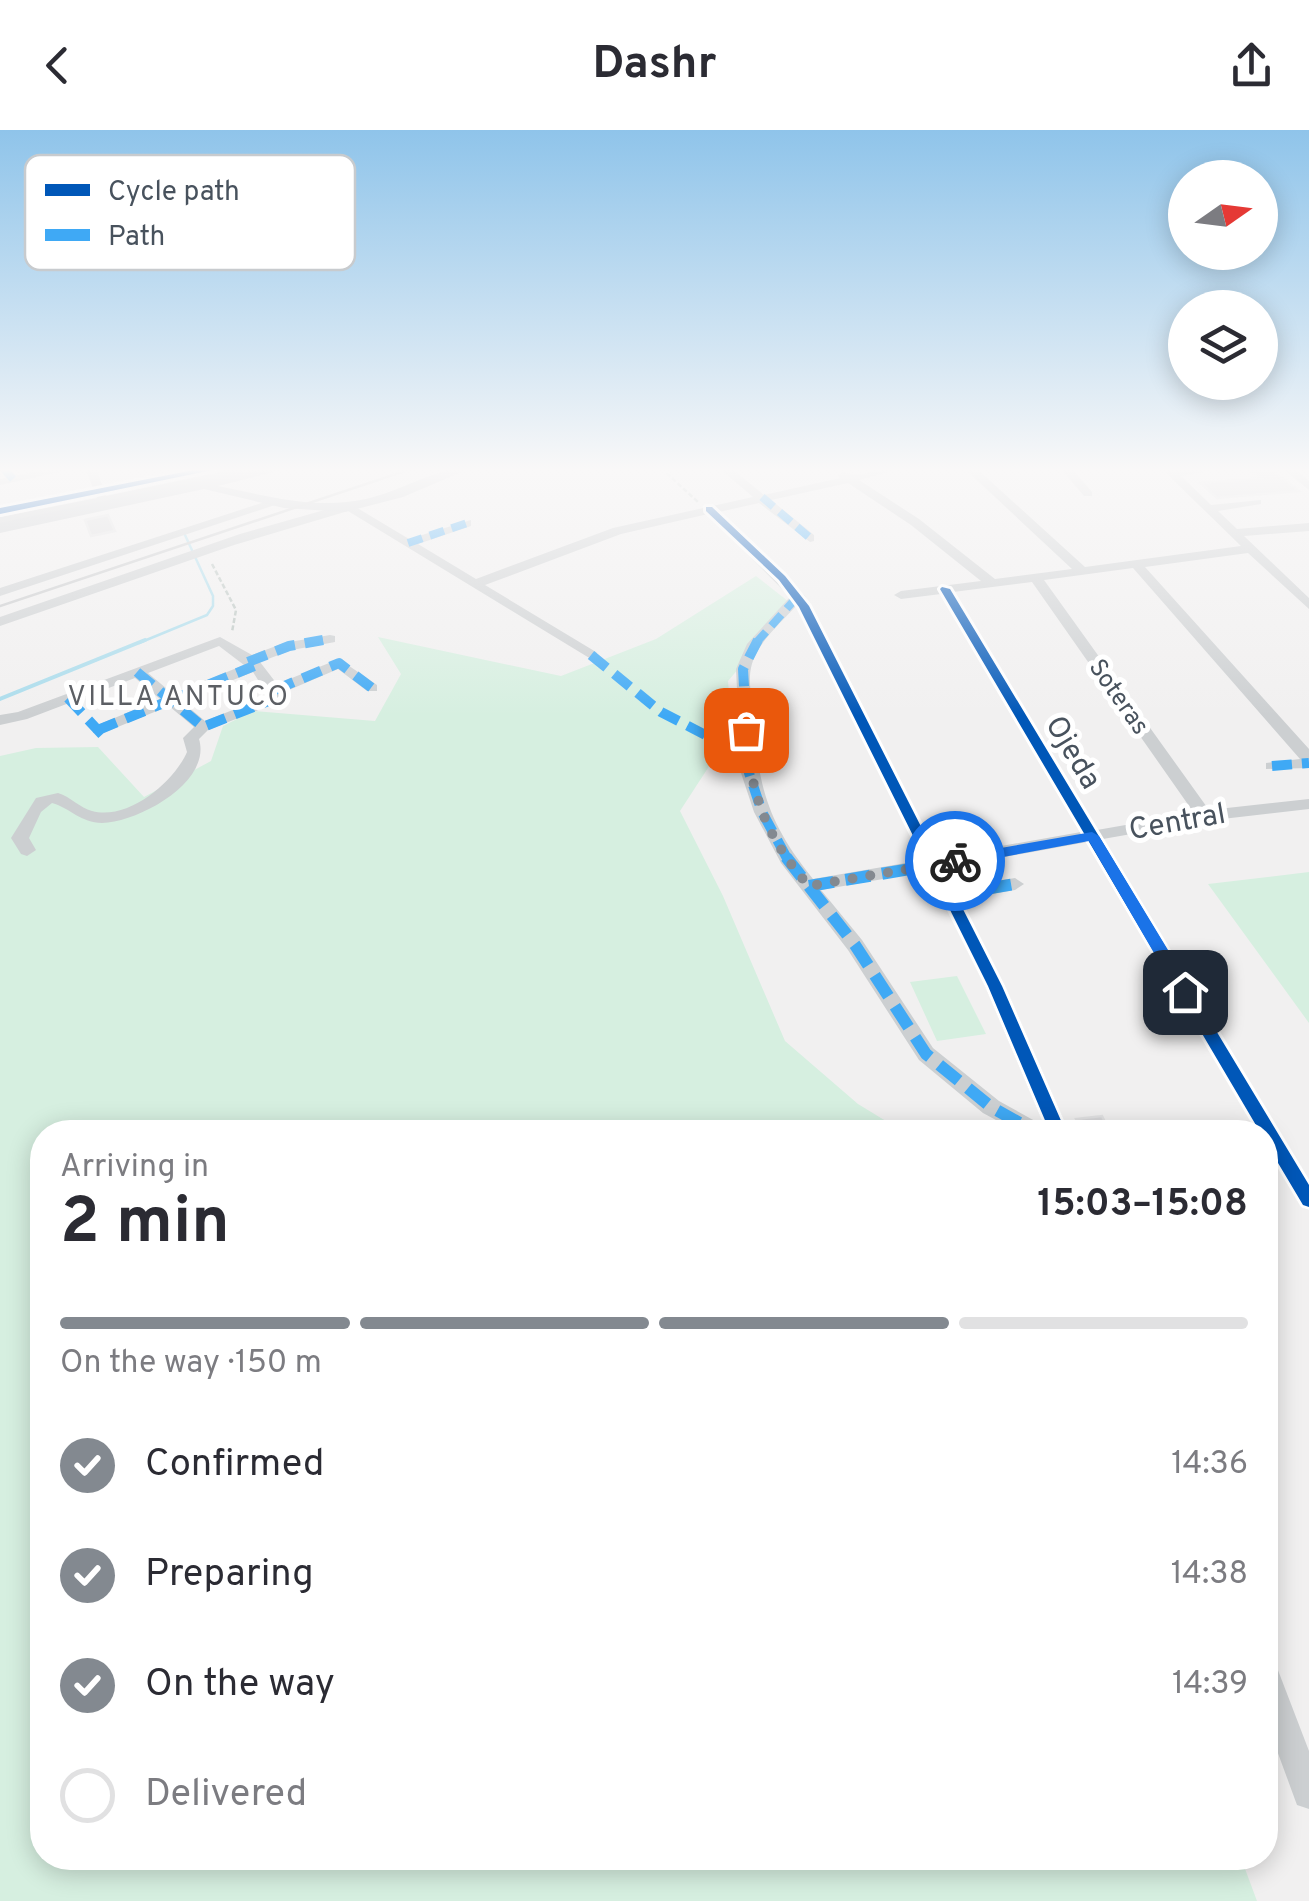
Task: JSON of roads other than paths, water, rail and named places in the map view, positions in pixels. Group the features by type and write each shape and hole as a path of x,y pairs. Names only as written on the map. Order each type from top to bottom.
{"street":[{"path":"0,592 125,551"},
{"path":"0,622 206,551"},
{"path":"420,551 591,655"},
{"path":"474,584 559,551"},
{"path":"752,551 798,596 995,986 1053,1120"},
{"path":"952,551 992,582"},
{"path":"1060,551 1082,571"},
{"path":"900,595 1231,551"},
{"path":"1253,551 1309,605"},
{"path":"1136,564 1309,761"},
{"name":"Soteras","path":"1034,577 1205,816"},
{"name":"Ojeda","path":"945,589 1261,1120"},
{"path":"798,596 746,658 744,703 751,784 777,842 855,945 926,1054 991,1107 1014,1120"},
{"path":"68,698 102,735 289,646 330,639"},
{"path":"0,720 220,641 251,664 275,694"},
{"path":"27,850 20,838 39,804 54,797 84,815 118,815 170,787 184,774 196,752 191,738 203,727 339,663 372,688"},
{"path":"137,672 203,727"},
{"path":"1272,766 1309,761"},
{"name":"Central","path":"809,886 1205,816 1309,804"},
{"path":"950,895 1015,884"},
{"name":"Ojeda","path":"1278,1148 1309,1200"},
{"path":"1278,1711 1309,1793"}],"waterway":[{"path":"139,643 207,615 213,606 213,596 192,551"},
{"path":"0,699 145,640"}],"railway":[{"path":"0,606 166,551"}],"district":[{"name":"VILLA ANTUCO","path":"179,695"}]}
